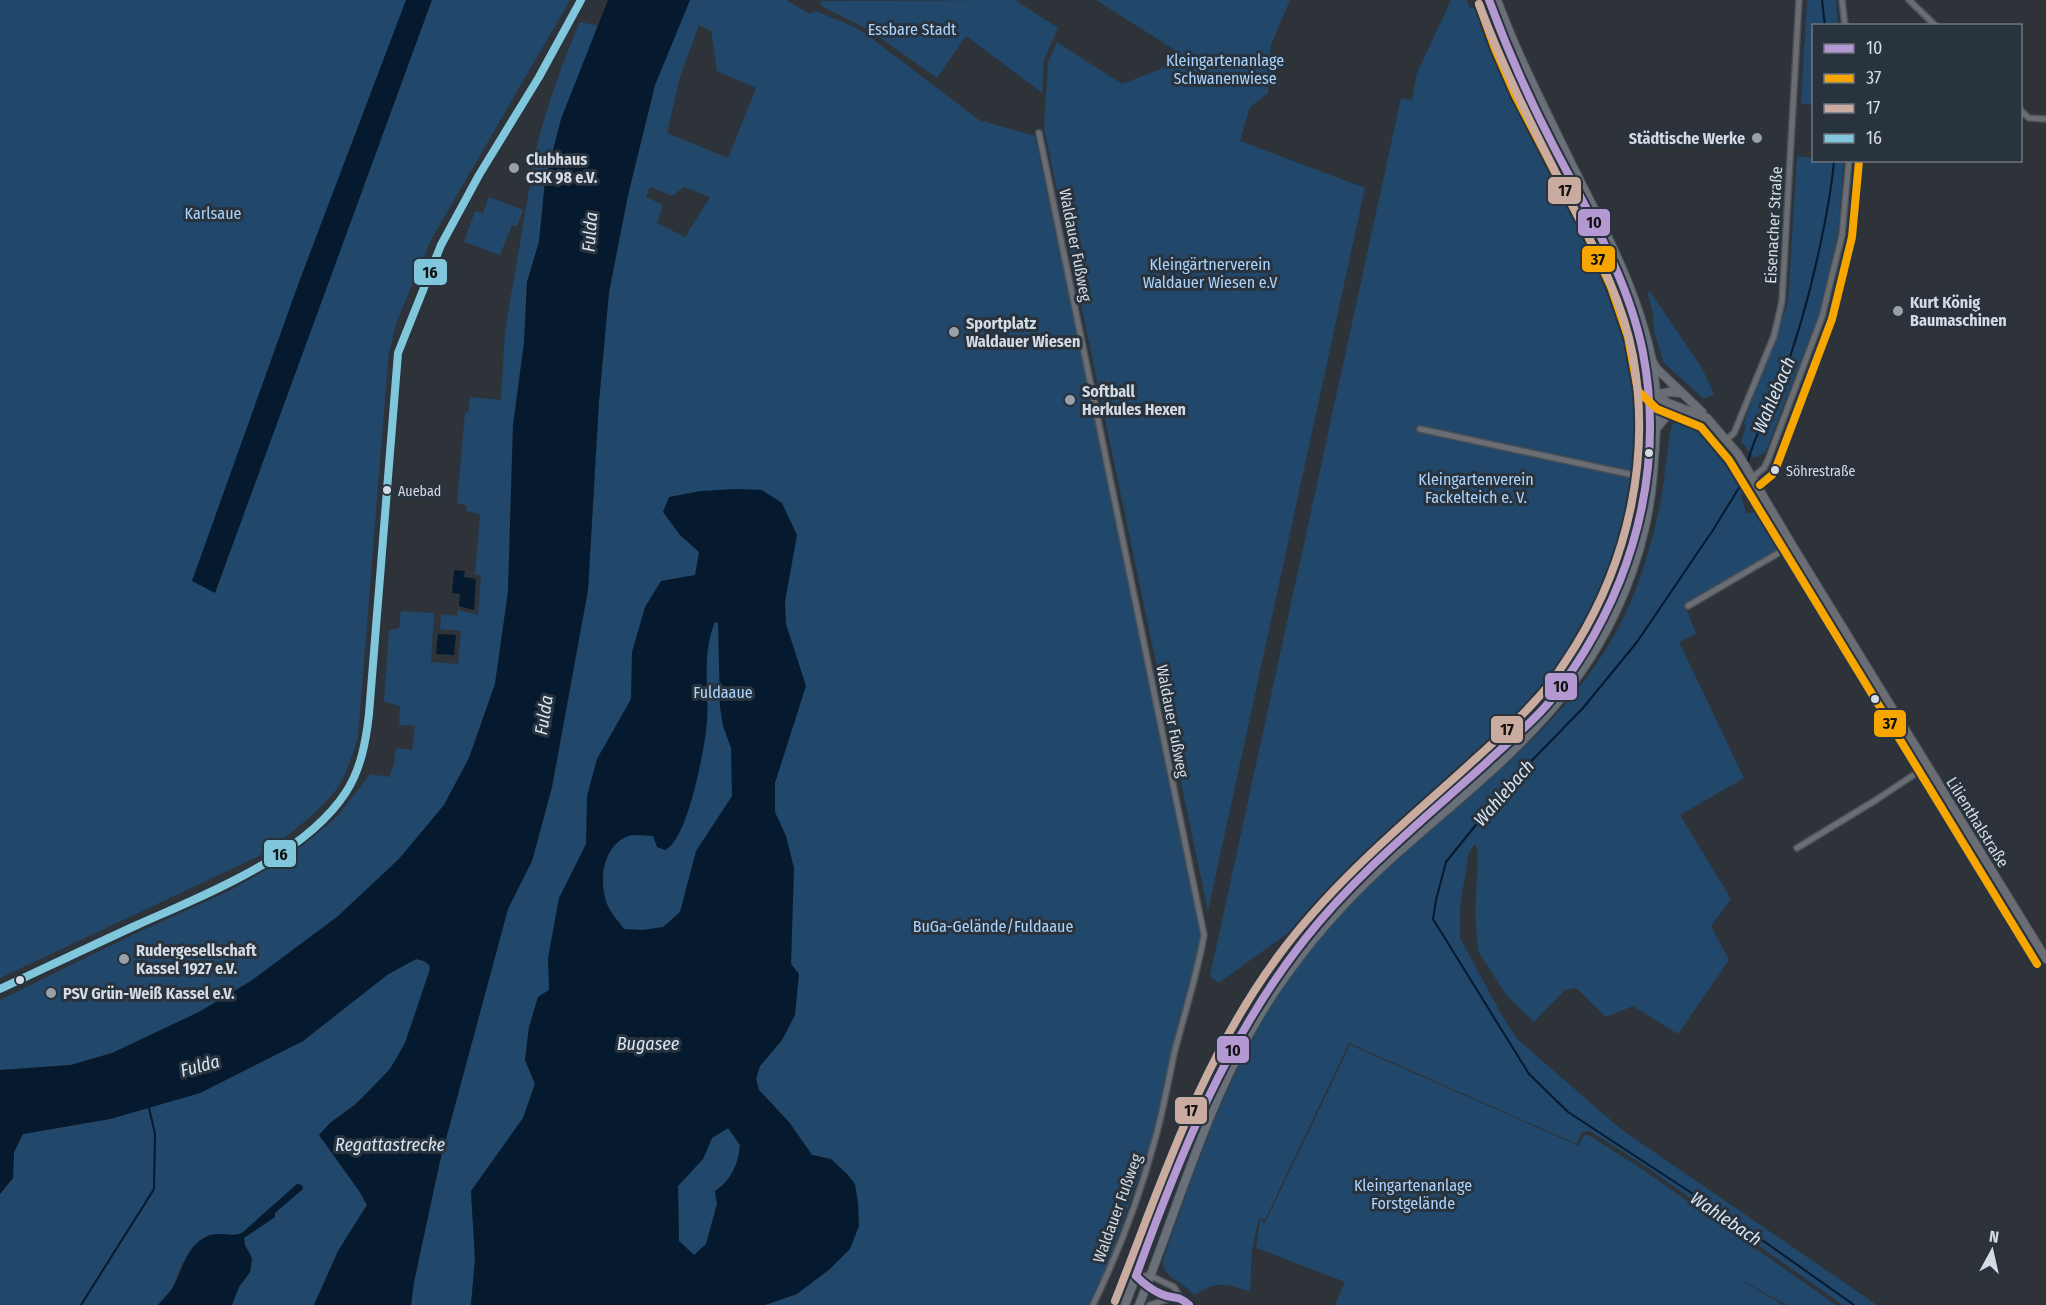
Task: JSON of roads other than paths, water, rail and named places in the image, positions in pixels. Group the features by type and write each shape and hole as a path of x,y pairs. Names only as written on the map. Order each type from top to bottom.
{"main road":[{"path":"1489,0 1525,91 1621,283 1638,334 1647,386 1649,448"},
{"path":"1139,1305 1224,1081 1248,1032 1306,947 1355,894 1508,756 1564,694 1596,647 1621,598 1638,556 1650,502 1656,429 1651,360 1625,276 1603,225 1519,54 1497,0"},
{"path":"1125,1305 1179,1160 1232,1046 1288,960 1321,920 1395,845 1524,728 1556,694 1598,632 1623,577 1642,513 1655,395 1647,386"}],"street":[{"path":"0,989 207,894 260,866 320,822 339,802 353,779 366,740 369,714 398,353 441,245 581,0"},
{"name":"Eisenacher Straße","path":"1727,440 1734,433 1774,336 1782,301 1799,0"},
{"path":"1842,0 1845,24"},
{"path":"1909,0 1934,24"},
{"path":"2022,112 2029,118 2046,119"},
{"name":"Waldauer Fußweg","path":"1039,133 1204,935 1197,974 1146,1172 1112,1267 1093,1305"},
{"path":"1751,475 1764,468 1768,460 1822,317 1842,235 1849,162"},
{"path":"1651,360 1657,369 1707,418"},
{"path":"1655,395 1669,392 1682,393"},
{"name":"Lilienthalstraße","path":"1655,395 1668,403 1707,418 1745,465 2046,959"},
{"path":"1656,429 1669,413 1685,409"},
{"path":"1420,429 1638,476"},
{"path":"1688,606 1792,545"},
{"path":"1797,848 1927,766"},
{"path":"1136,1276 1151,1276 1174,1287 1189,1305"},
{"path":"1136,1276 1147,1286 1172,1298"},
{"path":"1150,1305 1180,1297"}],"water":[{"path":"406,0 432,0 215,593 192,581 299,282"},
{"path":"608,0 690,0 655,85 628,195 609,292 599,401 588,590 552,787 532,861 508,909 440,1161 411,1305 314,1305 338,1251 367,1205 319,1135 330,1123 356,1104 390,1069 405,1043 430,969 424,961 416,959 387,975 303,1041 200,1093 110,1119 23,1134 14,1152 13,1178 0,1194 0,1070 71,1065 112,1053 199,1012 251,981 337,917 399,859 444,805 469,758 495,684 508,592 513,425 524,343 527,282 539,242 545,181 561,119"},
{"name":"Bugasee","path":"762,490 782,503 797,535 785,602 786,624 806,686 775,783 775,812 786,836 794,868 791,964 799,974 795,1015 782,1040 760,1066 756,1079 759,1090 789,1122 812,1155 831,1159 855,1184 859,1226 850,1249 830,1269 797,1294 765,1305 471,1305 475,1259 471,1191 523,1118 535,1084 525,1060 529,1027 538,997 549,990 548,958 559,898 586,844 587,796 597,759 631,699 632,652 645,607 661,581 695,575 699,552 680,535 663,512 669,497 701,491","holes":["715,622 718,623 720,707 723,726 731,748 732,796 696,851 680,912 663,927 642,930 624,929 606,901 603,879 607,857 612,848 629,836 653,836 657,847 665,850 673,843 680,831 693,796 704,743 707,717 708,649","728,1128 740,1145 738,1158 730,1177 715,1191 717,1204 706,1244 694,1255 679,1241 678,1186 703,1159 712,1138"]},
{"path":"454,570 465,571 464,577 476,579 474,610 459,606 460,594 452,593"},
{"path":"438,634 456,635 454,655 436,654"},
{"path":"297,1184 302,1185 303,1189 275,1213 275,1217 244,1238 252,1258 250,1272 239,1287 232,1305 158,1305 172,1289 186,1258 195,1245 210,1235 242,1233"}],"waterway":[{"name":"Wahlebach","path":"1822,0 1825,24"},
{"name":"Wahlebach","path":"1747,466 1753,444 1781,382 1803,315 1824,225 1834,162"},
{"name":"Wahlebach","path":"1746,472 1745,478 1713,530 1637,642 1583,708 1509,784 1446,862 1433,919 1529,1074 1568,1112 1748,1230 1854,1305"},
{"path":"81,1305 154,1189 155,1134 149,1108"}],"place":[{"name":"Städtische Werke","path":"1757,138"},
{"name":"Clubhaus CSK 98 e.V.","path":"514,168"},
{"name":"Kurt König Baumaschinen","path":"1898,311"},
{"name":"Sportplatz Waldauer Wiesen","path":"954,332"},
{"name":"Softball Herkules Hexen","path":"1070,400"},
{"name":"Söhrestraße","path":"1775,470"},
{"name":"Auebad","path":"387,490"},
{"name":"Rudergesellschaft Kassel 1927 e.V.","path":"124,959"},
{"name":"PSV Grün-Weiß Kassel e.V.","path":"51,993"}],"park label":[{"name":"Essbare Stadt","path":"912,29"},
{"name":"Kleingartenanlage Schwanenwiese","path":"1225,69"},
{"name":"Karlsaue","path":"213,213"},
{"name":"Kleingärtnerverein Waldauer Wiesen e.V","path":"1210,273"},
{"name":"Kleingartenverein Fackelteich e. V.","path":"1476,488"},
{"name":"Fuldaaue","path":"723,692"},
{"name":"BuGa-Gelände/Fuldaaue","path":"993,926"},
{"name":"Kleingartenanlage Forstgelände","path":"1413,1194"}],"water label":[{"name":"Fulda","path":"590,232"},
{"name":"Fulda","path":"544,715"},
{"name":"Fulda","path":"200,1066"},
{"name":"Regattastrecke","path":"390,1145"}]}
